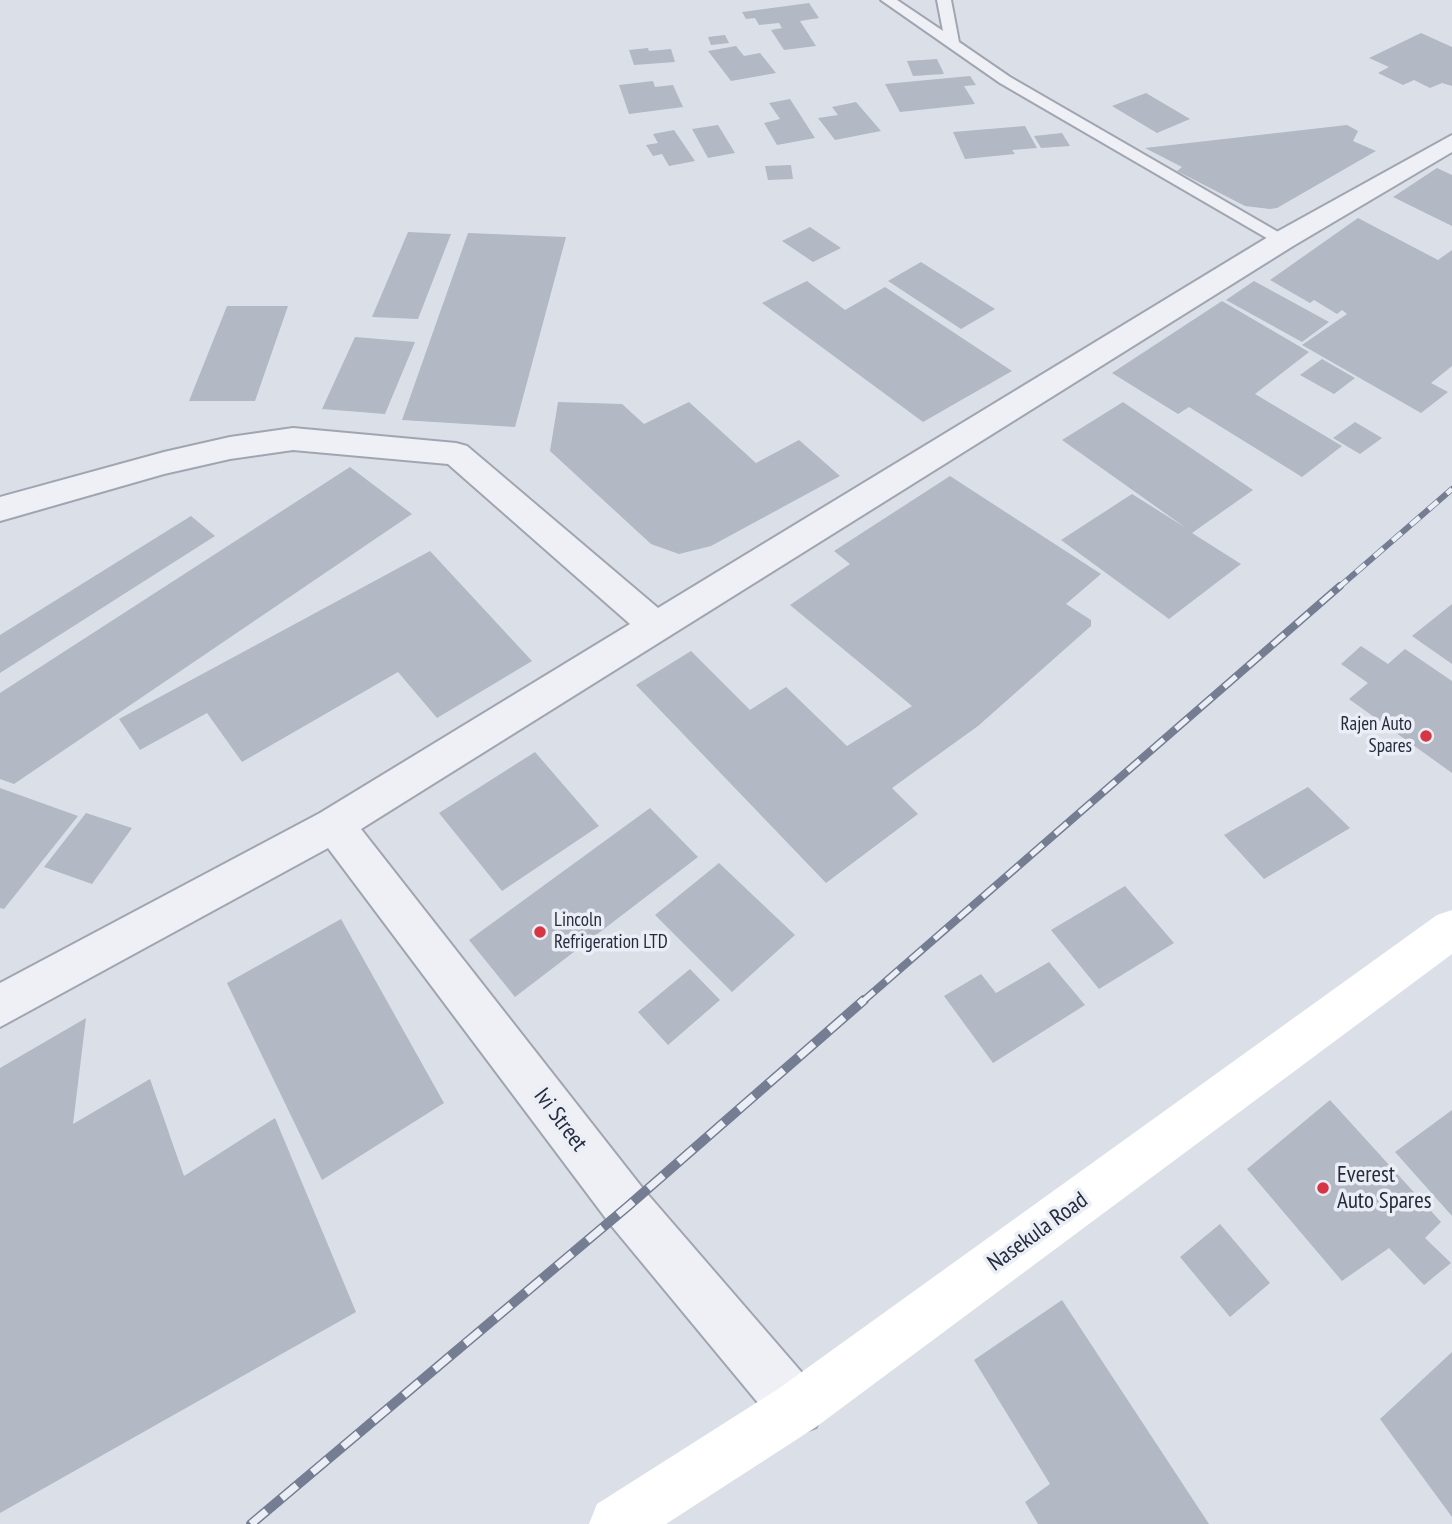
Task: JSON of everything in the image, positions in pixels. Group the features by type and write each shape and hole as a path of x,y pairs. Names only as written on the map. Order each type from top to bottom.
{"main road":[{"name":"Nasekula Road","path":"617,1524 797,1408 1452,929"}],"street":[{"path":"0,1006 334,825 1283,240 1452,142"},
{"path":"0,509 164,463 230,448 293,439 456,454 656,626"},
{"name":"Ivi Street","path":"334,825 627,1207 797,1408"}],"lane":[{"path":"888,0 952,41 1005,80 1283,240"},
{"path":"944,0 952,41"}],"building":[{"path":"809,3 819,18 800,21 816,46 784,50 771,30 782,28 779,23 759,25 755,18 746,19 742,12"},
{"path":"1421,33 1452,47 1452,86 1442,83 1430,88 1414,80 1403,85 1378,73 1389,67 1369,58"},
{"path":"725,35 729,43 711,45 708,37"},
{"path":"736,46 744,56 760,53 776,73 731,81 708,51"},
{"path":"648,48 649,51 671,49 675,62 634,65 629,50"},
{"path":"937,59 944,74 913,76 907,61"},
{"path":"970,76 976,85 964,86 975,104 900,112 885,84"},
{"path":"653,81 655,87 673,85 683,107 629,114 619,85"},
{"path":"1146,93 1190,119 1157,133 1112,106"},
{"path":"790,99 815,138 777,145 764,123 780,119 769,103"},
{"path":"856,102 881,131 835,140 818,118 838,115 832,107"},
{"path":"718,125 735,153 708,158 692,129"},
{"path":"1347,125 1358,131 1353,141 1376,151 1277,208 1270,209 1245,206 1177,171 1182,167 1145,148"},
{"path":"1025,126 1037,148 1012,150 1015,154 965,159 953,132"},
{"path":"674,130 695,161 669,166 662,154 653,156 646,145 658,143 653,134"},
{"path":"1062,133 1070,146 1041,148 1034,136"},
{"path":"791,165 793,179 768,180 765,166"},
{"path":"1437,168 1452,175 1452,226 1393,197"},
{"path":"1358,218 1438,260 1452,250 1452,366 1431,383 1448,392 1421,413 1302,345 1347,314 1342,310 1337,314 1314,300 1310,303 1270,280"},
{"path":"810,227 841,248 813,262 782,241"},
{"path":"408,232 451,234 418,319 372,317"},
{"path":"468,233 566,237 515,427 402,420"},
{"path":"921,262 995,309 961,329 888,281"},
{"path":"807,281 845,310 885,287 1012,371 923,422 762,303"},
{"path":"1254,281 1329,322 1302,342 1226,300"},
{"path":"1222,301 1309,352 1255,394 1342,446 1302,477 1189,407 1178,414 1112,373"},
{"path":"227,306 288,306 255,401 189,401"},
{"path":"355,337 415,342 385,414 322,409"},
{"path":"1322,359 1355,378 1334,394 1300,375"},
{"path":"558,402 622,404 644,424 689,402 756,463 799,440 840,476 711,546 679,554 651,544 550,451"},
{"path":"1123,402 1253,490 1192,533 1241,564 1169,619 1061,540 1132,494 1186,528 1062,440"},
{"path":"1355,422 1382,438 1360,454 1333,438"},
{"path":"350,467 412,514 14,784 0,779 0,693"},
{"path":"950,476 1101,574 1066,604 1091,620 1091,626 978,726 892,788 918,814 826,883 636,685 691,651 750,710 786,687 847,746 912,706 790,605 850,564 834,551"},
{"path":"191,516 215,536 0,673 0,635"},
{"path":"430,551 532,661 437,718 398,672 242,762 207,713 140,750 119,719"},
{"path":"1452,604 1452,664 1412,636"},
{"name":"Rajen Auto Spares","path":"1361,646 1388,664 1405,649 1452,681 1452,773 1349,699 1368,683 1341,664"},
{"path":"535,752 599,826 502,891 439,813"},
{"path":"1308,787 1350,828 1264,879 1224,835"},
{"path":"0,788 78,816 4,909 0,908"},
{"path":"650,808 698,857 515,997 469,940"},
{"path":"86,813 132,828 92,884 44,867"},
{"path":"719,863 795,935 732,992 655,915"},
{"path":"1125,886 1174,943 1099,989 1051,930"},
{"path":"341,919 444,1103 322,1180 227,983"},
{"path":"1049,962 1085,1005 993,1063 944,996 981,974 996,993"},
{"path":"690,969 720,1000 668,1045 638,1012"},
{"path":"86,1018 73,1124 150,1079 184,1176 275,1118 356,1312 0,1513 0,1068"},
{"path":"1330,1100 1441,1222 1425,1238 1451,1263 1424,1285 1389,1248 1342,1281 1247,1169"},
{"path":"1452,1110 1452,1216 1395,1152"},
{"path":"1220,1224 1270,1283 1230,1317 1180,1257"},
{"path":"1062,1300 1209,1524 1038,1524 1025,1502 1050,1484 974,1360"},
{"path":"1452,1352 1452,1517 1380,1419"}],"railway":[{"path":"1338,588 1452,489"},
{"path":"862,1002 1340,586"},
{"path":"251,1524 627,1207 864,1000"}],"place":[{"name":"Rajen Auto Spares","path":"1426,736"},
{"name":"Lincoln Refrigeration LTD","path":"540,932"},
{"name":"Everest Auto Spares","path":"1323,1188"}]}
